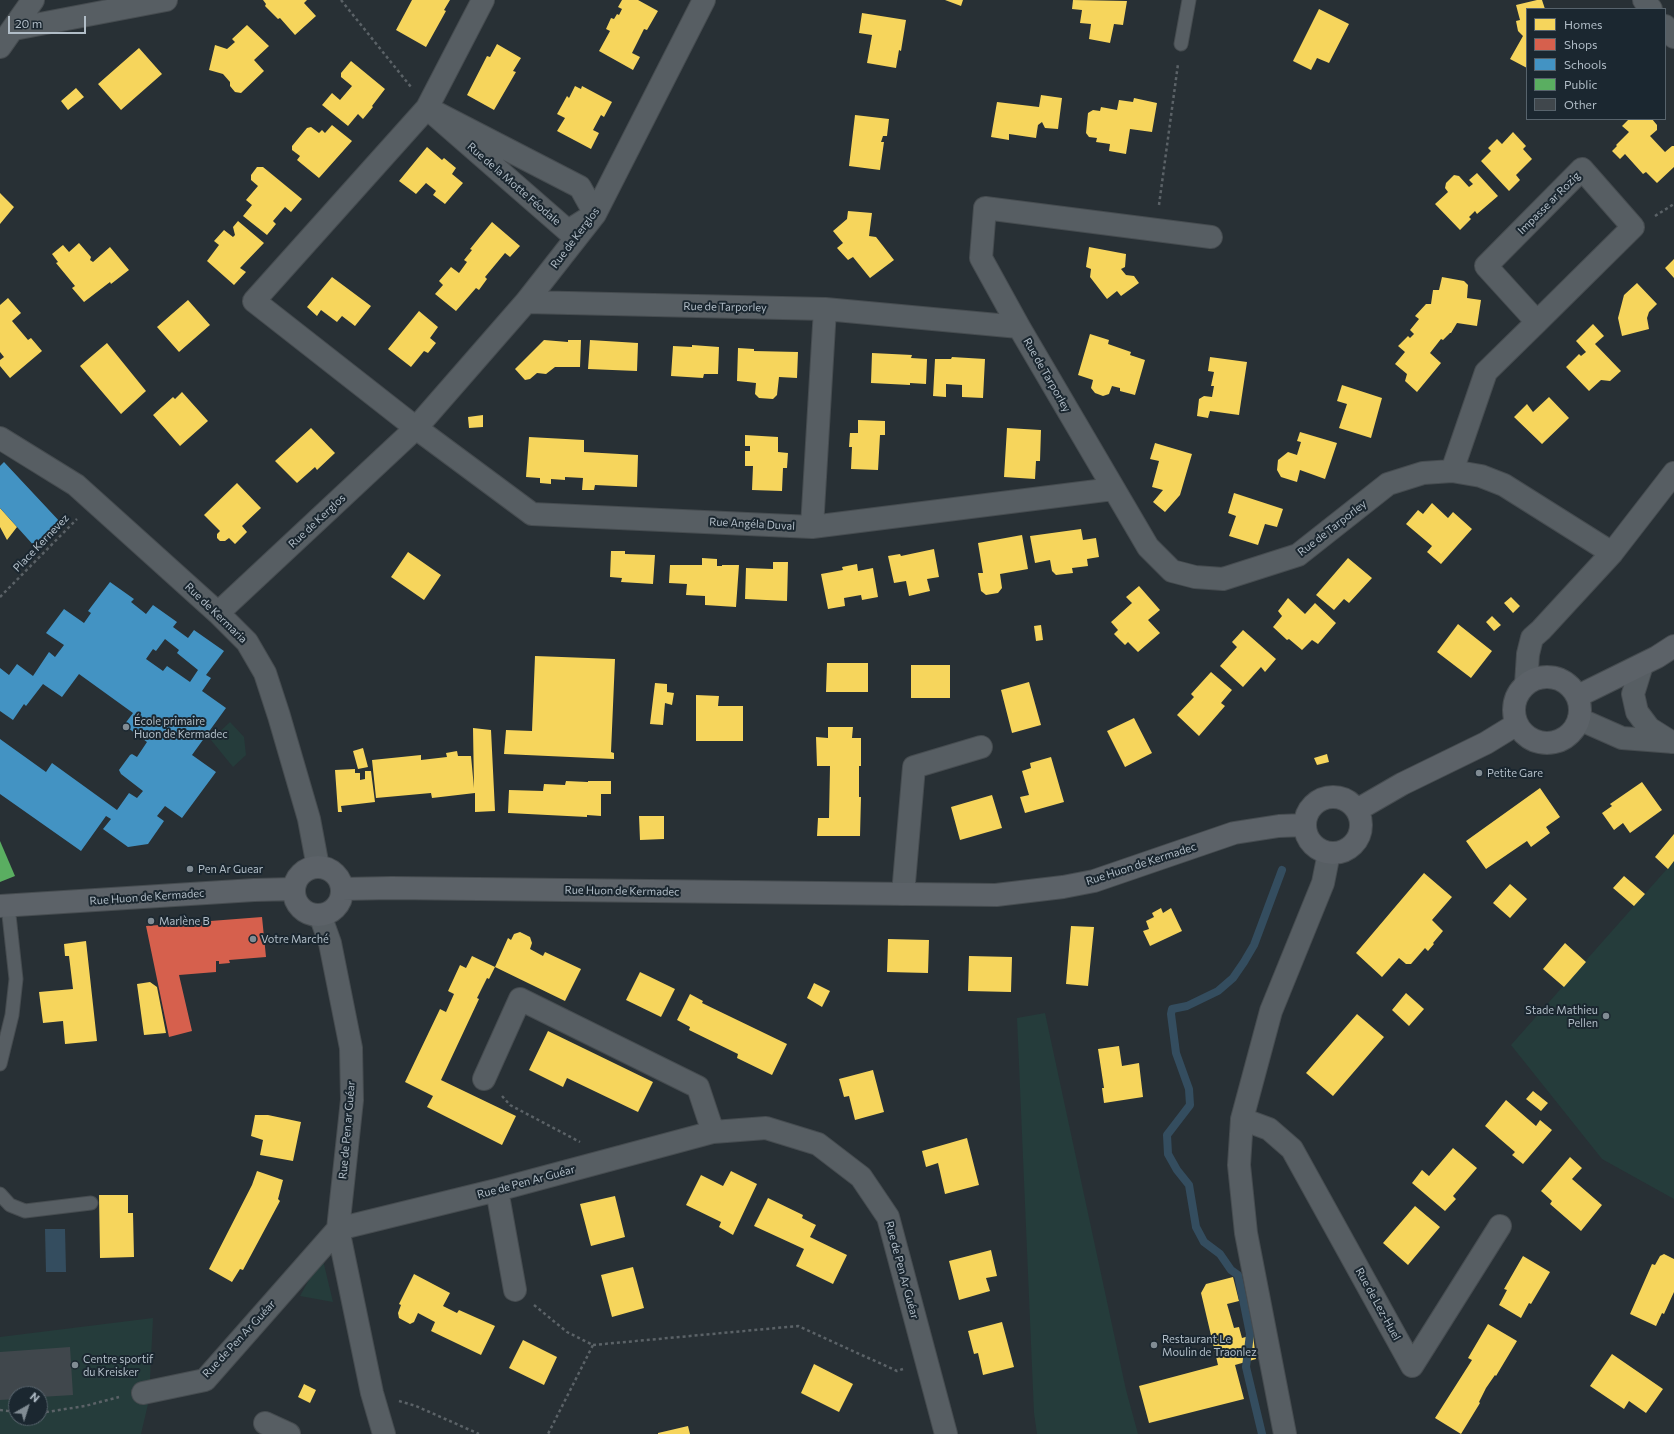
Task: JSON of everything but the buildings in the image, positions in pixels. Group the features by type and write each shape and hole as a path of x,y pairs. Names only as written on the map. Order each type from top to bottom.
{"street":[{"path":"0,47 33,0"},
{"path":"14,29 166,0"},
{"path":"416,428 254,301 427,108 483,0"},
{"name":"Rue de Kerglos","path":"218,613 416,428 526,302 595,214 704,0"},
{"path":"1644,0 1650,8"},
{"path":"1666,27 1674,37"},
{"name":"Rue de la Motte Féodale","path":"427,108 580,187 595,214 568,231 427,108"},
{"name":"Impasse ar Rozig","path":"1452,471 1486,372 1633,228 1582,169 1486,266 1537,322"},
{"name":"Rue de Tarporley","path":"1211,237 985,208 981,258 1019,327 1148,548 1172,571 1195,577 1223,579 1298,555 1388,484 1423,473 1452,471 1481,476 1504,485 1612,553"},
{"name":"Rue de Tarporley","path":"526,302 825,309 1019,327"},
{"path":"812,527 825,309"},
{"name":"Rue Angéla Duval","path":"416,428 532,514 812,527 1113,489"},
{"name":"Rue de Kermaria","path":"1,440 76,485 218,613 247,642 265,674 279,716 309,819 318,867"},
{"path":"1526,684 1528,654 1532,638 1612,553 1674,473"},
{"path":"1578,696 1642,665 1674,646"},
{"path":"1642,665 1633,694 1637,712 1649,728 1672,742"},
{"path":"1545,676 1555,677 1564,681 1578,696 1581,708 1579,719 1573,731 1563,739 1550,743 1536,741 1525,734 1517,724 1514,713 1514,702 1519,692 1526,684 1535,679 1545,676"},
{"path":"1579,719 1622,738 1672,742"},
{"path":"1357,810 1402,784 1486,742 1517,724"},
{"path":"902,894 914,767 981,747"},
{"path":"1333,797 1347,800 1357,810 1362,825 1357,841 1345,851 1329,853 1317,848 1308,838 1305,825 1309,811 1319,801 1333,797"},
{"name":"Rue Huon de Kermadec","path":"342,889 392,888 996,895 1063,887 1094,881 1234,833 1279,826 1305,825"},
{"path":"1285,1434 1246,1233 1239,1166 1242,1119 1271,1011 1323,883 1329,853"},
{"path":"309,868 326,868 334,873 339,880 342,889 341,898 336,906 329,912 320,915 310,914 301,908 295,900 294,890 296,881 301,873 309,868"},
{"name":"Rue Huon de Kermadec","path":"4,906 254,890 294,890"},
{"name":"Rue de Pen ar Guéar","path":"320,915 330,942 352,1048 352,1100 338,1229"},
{"path":"484,1079 520,999 698,1088 713,1132"},
{"name":"Rue de Lez-Huel","path":"1242,1119 1269,1128 1292,1148 1412,1366 1500,1226"},
{"name":"Rue de Pen Ar Guéar","path":"144,1393 205,1380 338,1229 497,1190 713,1132 766,1128 818,1144 861,1178 888,1217 946,1434"},
{"path":"497,1190 515,1290"},
{"path":"338,1229 372,1392 384,1434"},
{"path":"265,1422 288,1434"}],"lane":[{"path":"1181,44 1189,0"},
{"path":"0,1064 12,1015 16,980 4,906"},
{"path":"0,1194 10,1205 25,1211 91,1203"}],"path":[{"path":"341,0 427,108"},
{"path":"1156,230 1181,44"},
{"name":"Place Kernevez","path":"0,597 94,501"},
{"path":"484,1079 510,1105 584,1145 590,1165"},
{"path":"515,1290 567,1332 593,1346 798,1326 897,1371 926,1361"},
{"path":"548,1434 593,1346"},
{"path":"372,1392 416,1406 479,1434"},
{"path":"48,1412 85,1406 144,1393"}],"green space":[{"path":"230,722 244,737 246,755 233,767 211,740"},
{"name":"Stade Mathieu Pellen","path":"1674,861 1674,1199 1602,1159 1511,1045"},
{"path":"1045,1013 1126,1390 1138,1434 1037,1434 1034,1413 1017,1018"},
{"path":"322,1256 333,1302 300,1296"},
{"name":"Centre sportif du Kreisker","path":"153,1318 149,1400 141,1434 0,1434 0,1337"}],"water":[{"path":"45,1229 65,1229 66,1272 46,1272"}],"waterway":[{"path":"1262,1434 1246,1367 1250,1334 1238,1275 1231,1270 1220,1254 1204,1242 1196,1227 1189,1185 1177,1170 1168,1154 1167,1135 1190,1105 1189,1089 1176,1053 1171,1014 1172,1009 1187,1006 1218,991 1233,978 1254,945 1282,870"}],"place":[{"name":"École primaire Huon de Kermadec","path":"126,727"},
{"name":"Petite Gare","path":"1479,773"},
{"name":"Pen Ar Guear","path":"190,869"},
{"name":"Marlène B","path":"151,921"},
{"name":"Votre Marché","path":"253,939"},
{"name":"Stade Mathieu Pellen","path":"1606,1016"},
{"name":"Restaurant Le Moulin de Traonlez","path":"1154,1345"},
{"name":"Centre sportif du Kreisker","path":"75,1365"}]}
